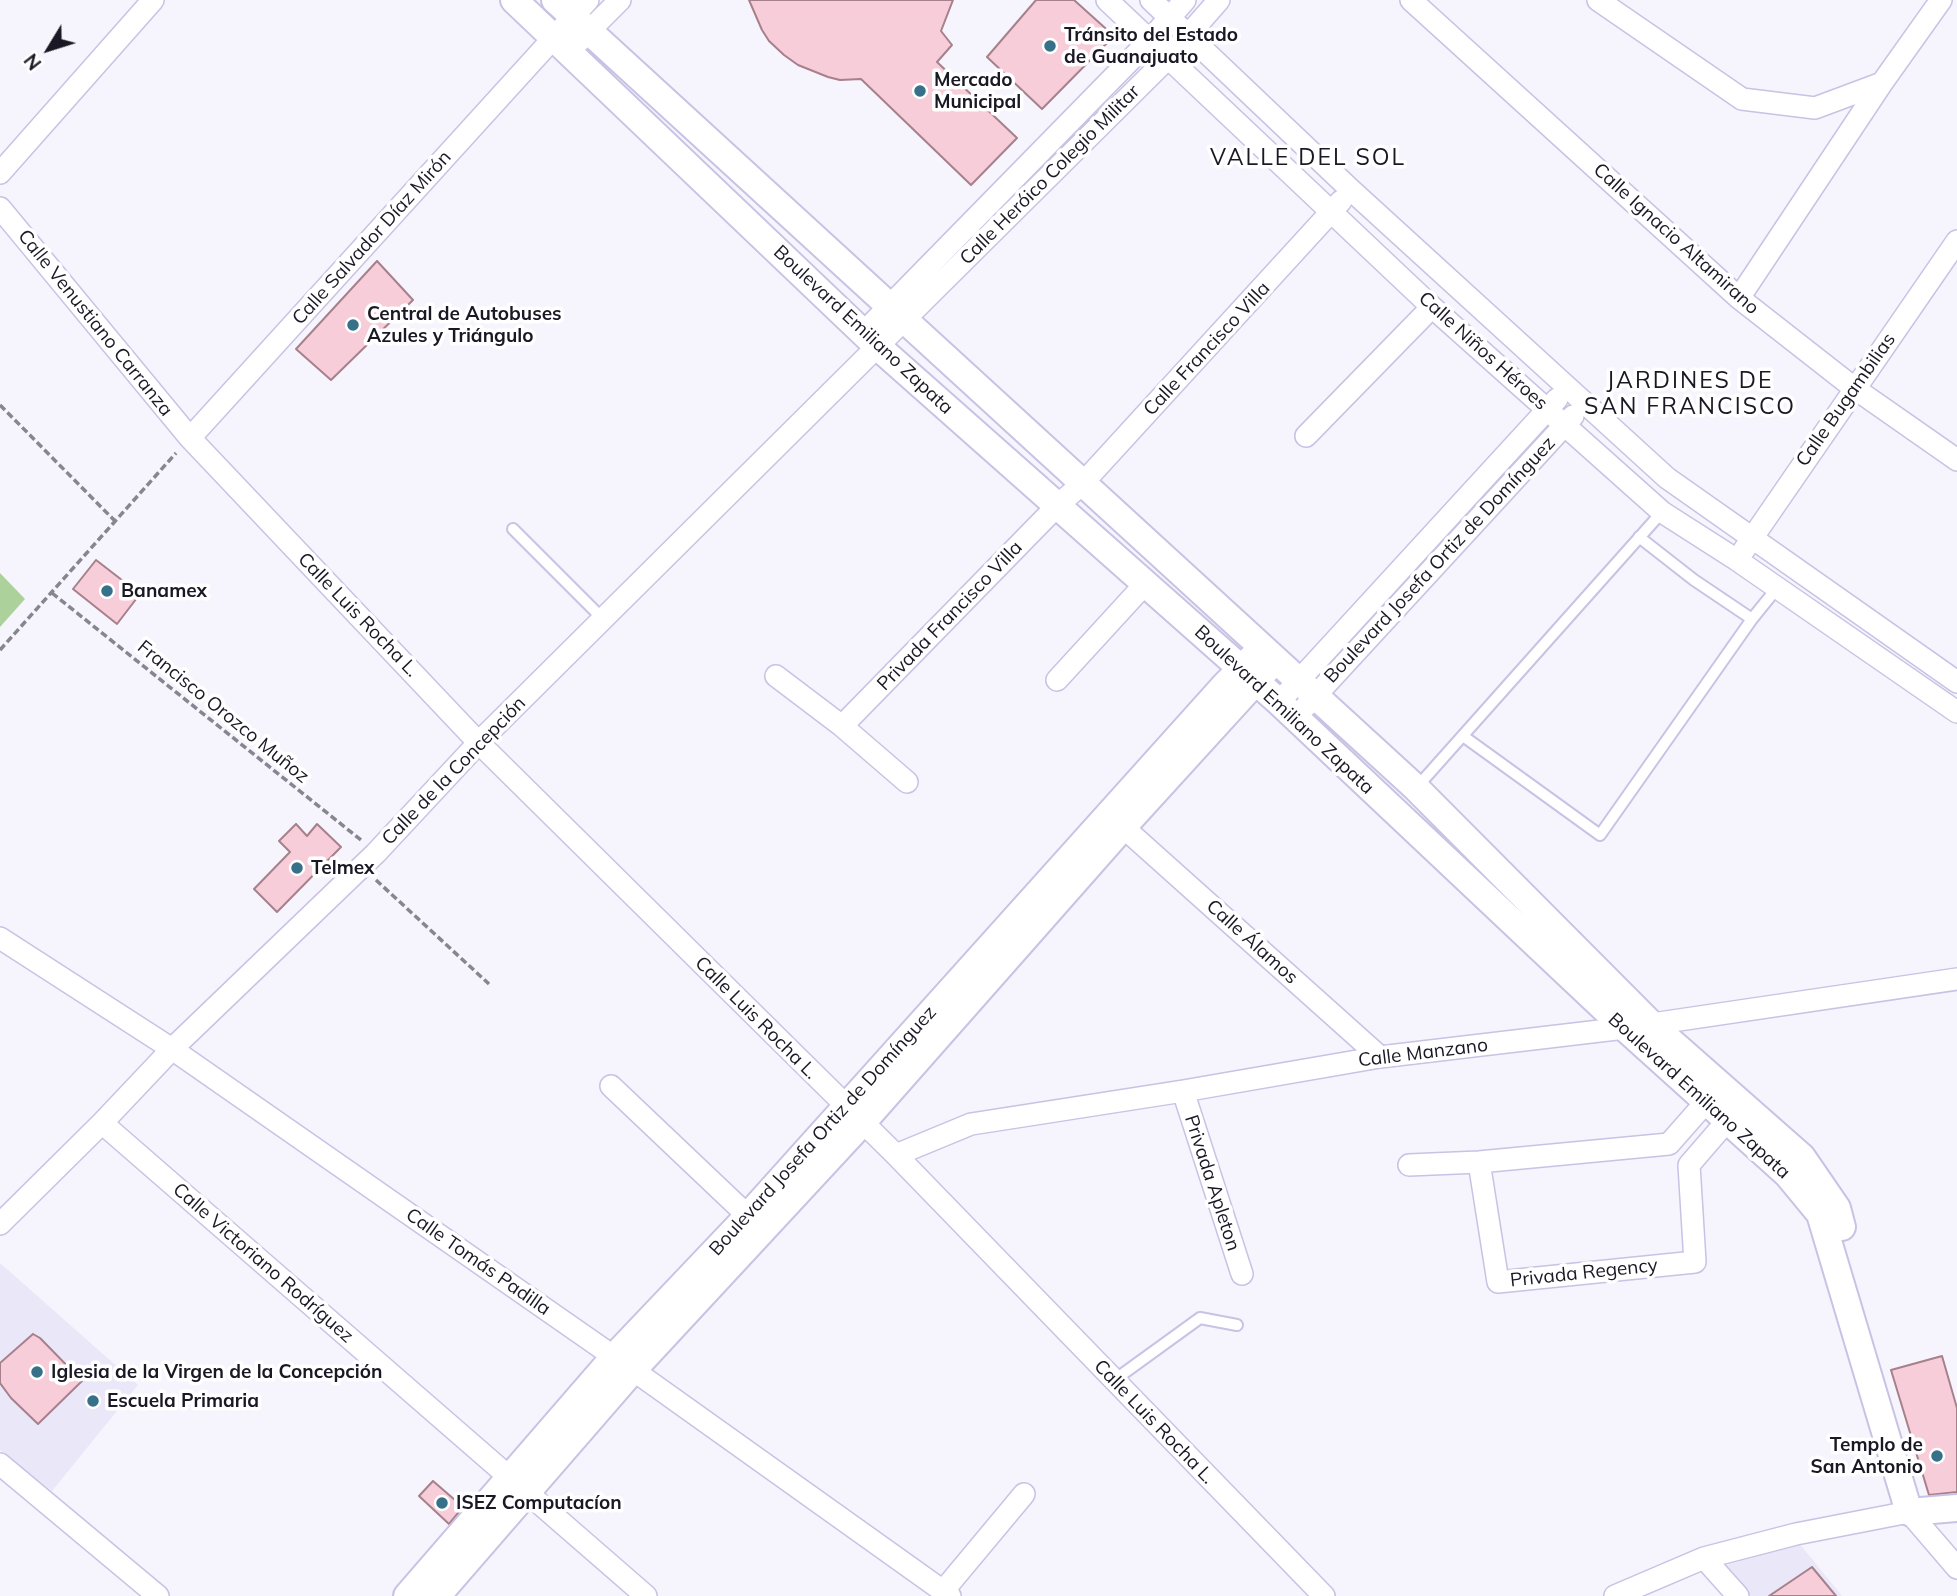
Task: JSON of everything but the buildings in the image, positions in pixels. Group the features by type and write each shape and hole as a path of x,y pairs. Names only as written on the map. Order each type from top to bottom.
{"street":[{"path":"0,173 153,0"},
{"name":"Boulevard Emiliano Zapata","path":"514,0 870,340 1249,675 1638,1026 1802,1157 1837,1208 1918,1511"},
{"name":"Calle Salvador Díaz Mirón","path":"190,438 562,45 576,12 620,0"},
{"name":"Calle Niños Héroes","path":"1107,0 1432,307 1661,512 1777,587 1957,712"},
{"name":"Calle Niños Héroes","path":"1151,0 1350,189 1667,478 1957,682"},
{"name":"Calle Heróico Colegio Militar","path":"896,314 1185,0"},
{"name":"Calle Heróico Colegio Militar","path":"870,340 1169,57 1219,0"},
{"name":"Calle Ignacio Altamirano","path":"1411,0 1739,298 1854,388 1957,460"},
{"path":"1598,0 1742,99 1815,108 1882,83"},
{"path":"1739,298 1882,83 1941,0"},
{"name":"Boulevard Emiliano Zapata","path":"576,12 896,314 1416,788 1706,1102 1787,1174 1820,1214 1918,1511"},
{"name":"Calle Francisco Villa","path":"1058,505 1082,484 1332,212 1350,189"},
{"name":"Calle Venustiano Carranza","path":"0,208 190,438"},
{"name":"Calle Bugambilias","path":"1737,560 1957,241"},
{"path":"1306,436 1432,307"},
{"name":"Calle de la Concepción","path":"0,1224 173,1049 369,860 870,340"},
{"name":"Boulevard Josefa Ortiz de Domínguez","path":"1287,710 1568,388"},
{"name":"Boulevard Josefa Ortiz de Domínguez","path":"1307,688 1586,404"},
{"name":"Calle Luis Rocha L.","path":"190,438 479,743 896,1155 1324,1596"},
{"name":"Privada Francisco Villa","path":"842,726 1058,505"},
{"path":"1057,680 1145,584"},
{"path":"1249,675 1269,653"},
{"name":"Boulevard Josefa Ortiz de Domínguez","path":"624,1363 1124,827 1249,675"},
{"name":"Boulevard Josefa Ortiz de Domínguez","path":"437,1596 519,1485 748,1216 854,1115 1215,696 1249,675"},
{"path":"776,676 842,726 907,782"},
{"name":"Calle Álamos","path":"1124,827 1380,1057"},
{"name":"Calle Tomás Padilla","path":"0,937 173,1049 624,1363 947,1593"},
{"name":"Calle Manzano","path":"896,1155 971,1124 1380,1057 1638,1026 1957,979"},
{"path":"611,1086 748,1216"},
{"name":"Privada Apleton","path":"1183,1091 1242,1274"},
{"path":"1409,1165 1479,1162 1669,1144 1706,1102"},
{"path":"1669,1144 1689,1165 1727,1121"},
{"name":"Calle Victoriano Rodríguez","path":"102,1123 646,1596"},
{"name":"Privada Regency","path":"1479,1162 1498,1282 1695,1262 1689,1165"},
{"path":"0,1464 158,1596"},
{"name":"Boulevard Josefa Ortiz de Domínguez","path":"407,1596 519,1485"},
{"path":"947,1593 1024,1494"},
{"path":"1615,1596 1704,1558 1796,1534 1918,1511 1957,1508"},
{"path":"1918,1511 1957,1568"},
{"path":"1704,1558 1738,1596"}],"lane":[{"path":"1416,788 1661,512"},
{"path":"513,529 603,619"},
{"path":"1639,537 1694,580 1752,619"},
{"path":"1463,736 1600,835 1777,587"},
{"path":"1113,1381 1200,1318 1237,1325"}],"path":[{"path":"0,405 115,521"},
{"path":"0,650 190,438"},
{"name":"Francisco Orozco Muñoz","path":"52,593 369,860 489,984"}],"shaded area":[{"path":"0,1263 138,1385 52,1491 0,1450"},
{"path":"1799,1543 1842,1596 1750,1596 1724,1566"}],"green space":[{"path":"0,573 25,599 0,627"}],"place":[{"name":"Tránsito del Estado de Guanajuato","path":"1050,46"},
{"name":"Mercado Municipal","path":"920,91"},
{"name":"Central de Autobuses Azules y Triángulo","path":"353,325"},
{"name":"Banamex","path":"107,591"},
{"name":"Telmex","path":"297,868"},
{"name":"Iglesia de la Virgen de la Concepción","path":"37,1372"},
{"name":"Escuela Primaria","path":"93,1401"},
{"name":"Templo de San Antonio","path":"1937,1456"},
{"name":"ISEZ Computacíon","path":"442,1503"}],"district":[{"name":"VALLE DEL SOL","path":"1308,158"},
{"name":"JARDINES DE SAN FRANCISCO","path":"1690,394"}]}
